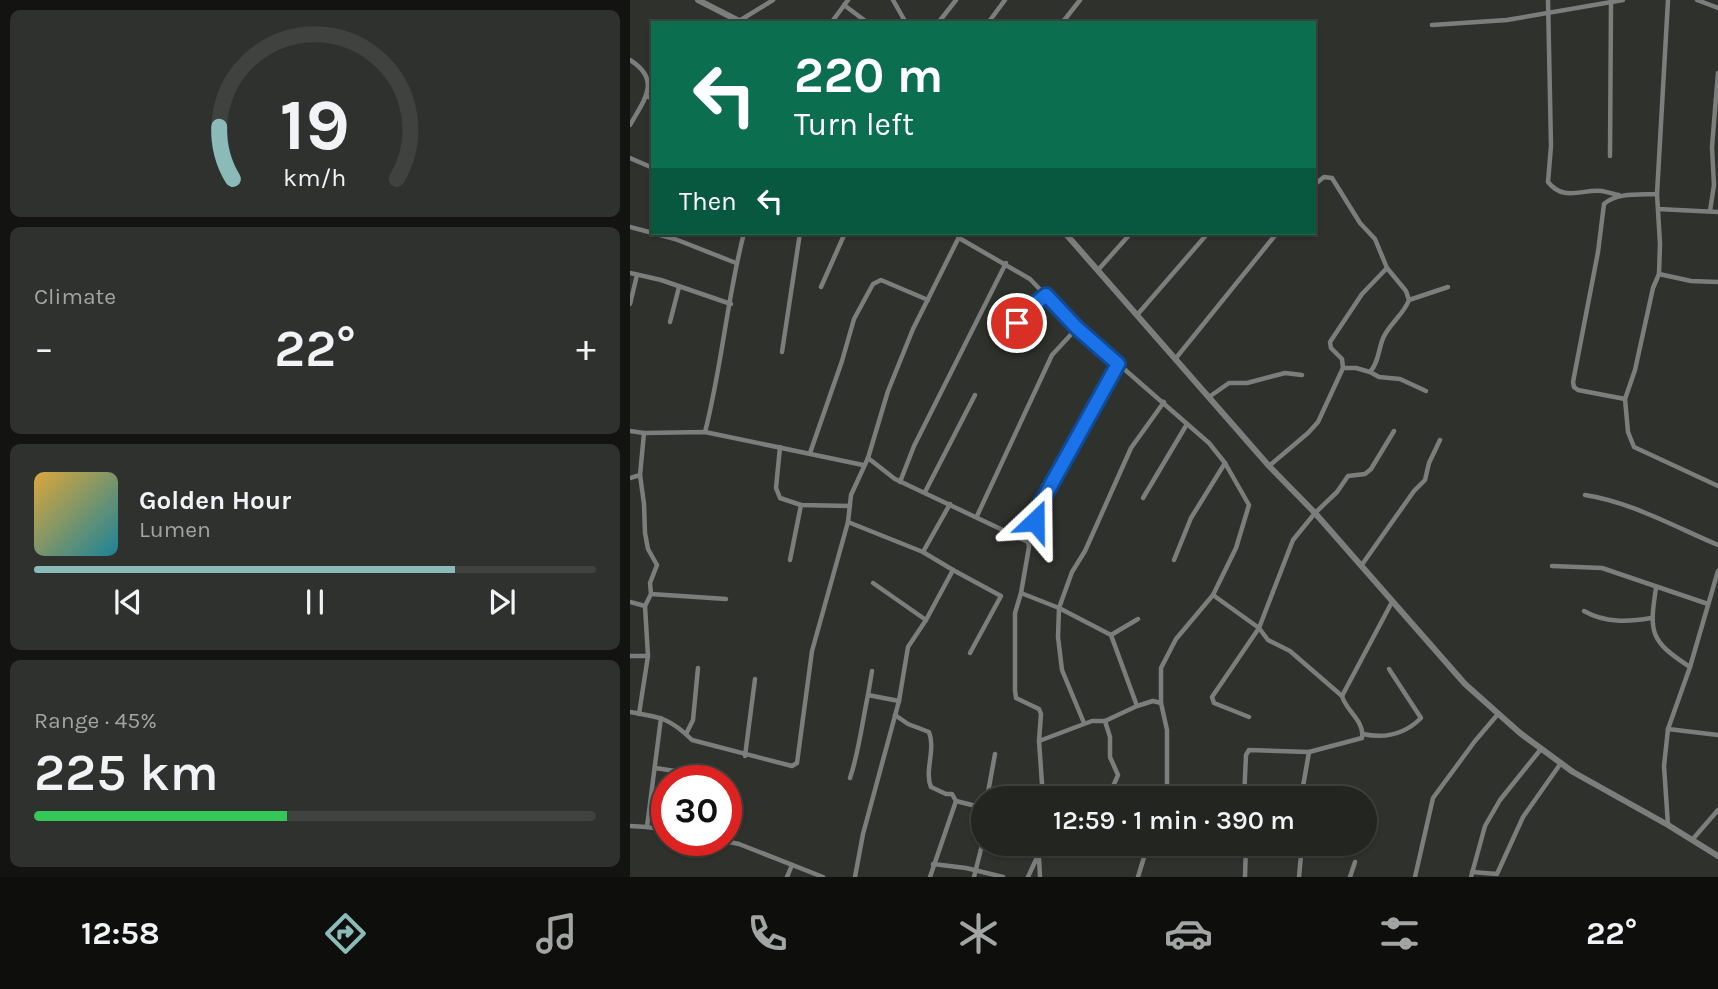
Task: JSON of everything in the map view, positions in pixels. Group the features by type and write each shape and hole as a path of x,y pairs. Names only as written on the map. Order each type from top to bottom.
{"street":[{"path":"698,0 739,21"},
{"path":"742,21 773,0"},
{"path":"893,0 905,21"},
{"path":"940,21 956,0"},
{"path":"989,21 1005,0"},
{"path":"1064,21 1080,0"},
{"path":"1548,0 1551,146 1548,182 1555,190 1570,194 1601,191 1620,196"},
{"path":"1432,25 1507,20 1603,1 1623,0"},
{"path":"1668,0 1657,194 1659,274 1653,288 1635,370 1625,399 1628,432 1634,447 1718,486"},
{"path":"1697,0 1718,8"},
{"path":"1610,156 1611,1"},
{"path":"832,21 846,3 866,21"},
{"path":"630,60 647,76 649,85 630,125"},
{"path":"1710,211 1714,185 1712,148 1718,73"},
{"path":"646,96 651,98"},
{"path":"630,158 651,167"},
{"path":"1316,183 1324,177 1332,178 1360,223 1375,239 1387,268 1406,291 1409,300 1406,309 1382,339 1376,365 1370,372"},
{"path":"1625,399 1578,390 1573,382 1598,252 1602,209 1608,200 1620,196 1657,194"},
{"path":"1658,209 1718,212"},
{"path":"630,227 651,233"},
{"path":"660,235 736,263"},
{"path":"705,432 743,235"},
{"path":"782,352 800,235"},
{"path":"821,287 844,235"},
{"path":"630,712 661,718 681,728 692,740 792,766 797,763 813,651 848,522 851,495 868,458 888,391 913,328 960,235 1030,279 1077,328 1209,443 1225,463 1249,505 1236,548 1213,595 1176,639 1161,668 1161,703 1167,730 1167,786"},
{"path":"1067,235 1465,684 1560,763 1718,856"},
{"path":"1098,270 1129,235"},
{"path":"1137,315 1206,235"},
{"path":"1176,358 1273,235"},
{"path":"901,481 914,446 1006,263"},
{"path":"1269,466 1318,422 1343,368 1342,359 1331,348 1330,342 1362,293 1387,268"},
{"path":"630,272 730,304"},
{"path":"1659,274 1691,281 1718,282"},
{"path":"630,304 637,275"},
{"path":"810,453 853,319 873,284 881,280 928,300"},
{"path":"670,322 679,287"},
{"path":"1409,300 1448,288"},
{"path":"1006,347 1021,315 1046,295"},
{"path":"977,516 1052,355 1077,328"},
{"path":"1042,786 1039,741 1041,714 1039,709 1016,698 1015,613 1030,547 1028,542 1042,501 1118,364"},
{"path":"1343,368 1356,368 1379,377 1400,379 1426,391"},
{"path":"1209,397 1229,383 1247,383 1285,373 1302,375"},
{"path":"925,492 975,395"},
{"path":"1084,723 1062,670 1058,637 1059,608 1068,582 1131,448 1164,402"},
{"path":"1143,498 1187,424"},
{"path":"630,431 705,432 863,465"},
{"path":"1249,717 1212,700 1259,628 1293,540 1348,476 1365,474 1371,468 1394,431"},
{"path":"639,714 648,656 645,606 651,594 650,583 657,565 648,549 640,475 644,433"},
{"path":"1361,567 1414,491 1425,480 1429,463 1440,440"},
{"path":"780,447 776,488 780,498 801,505 850,506"},
{"path":"868,458 901,481 1028,542"},
{"path":"1174,560 1191,518 1225,463"},
{"path":"630,478 640,475"},
{"path":"1585,495 1605,498 1718,545"},
{"path":"923,552 950,503"},
{"path":"790,560 801,505"},
{"path":"848,522 923,552 1001,596 970,653"},
{"path":"1552,566 1602,568 1708,604"},
{"path":"855,877 863,834 899,701 908,648 953,570"},
{"path":"1668,825 1664,766 1668,729 1690,667 1718,571"},
{"path":"873,583 926,620"},
{"path":"1656,588 1651,618 1655,637 1662,646 1690,667"},
{"path":"1021,593 1059,608 1111,635 1137,706"},
{"path":"651,594 726,599"},
{"path":"1213,595 1259,628 1268,640 1290,652 1342,696"},
{"path":"630,602 645,606"},
{"path":"1244,786 1245,755 1249,750 1309,752 1359,740 1363,734 1362,728 1343,702 1342,696 1392,602"},
{"path":"1584,611 1605,619 1622,621 1633,622 1651,618"},
{"path":"1111,635 1138,619"},
{"path":"630,656 648,656"},
{"path":"685,734 693,720 698,668"},
{"path":"1363,734 1373,736 1402,733 1422,718 1389,669"},
{"path":"850,778 857,756 872,671"},
{"path":"745,755 755,679"},
{"path":"869,695 899,701"},
{"path":"1039,741 1084,723 1105,721 1153,701 1161,703"},
{"path":"1415,877 1433,798 1498,714"},
{"path":"895,715 908,724 929,732 929,784 946,794 952,794 956,801 971,805"},
{"path":"655,765 661,718"},
{"path":"1105,721 1110,737 1110,757 1118,775 1113,786"},
{"path":"1668,729 1718,735"},
{"path":"1541,749 1500,800 1485,826 1471,874 1497,874 1523,817 1560,763"},
{"path":"1303,786 1309,752"},
{"path":"989,786 995,754"},
{"path":"647,827 651,798"},
{"path":"930,877 956,801"},
{"path":"1692,840 1718,810"},
{"path":"630,826 651,828"},
{"path":"742,845 823,877"},
{"path":"974,877 979,856"},
{"path":"1028,877 1038,856"},
{"path":"1039,856 1040,877"},
{"path":"1138,877 1144,856"},
{"path":"1244,856 1245,877"},
{"path":"1299,877 1301,856"},
{"path":"1350,877 1355,862"},
{"path":"933,864 1003,877"},
{"path":"787,877 792,865"}],"route":[{"path":"1017,323 1021,315 1046,295 1077,328 1118,364 1042,501 1035,521"}]}
